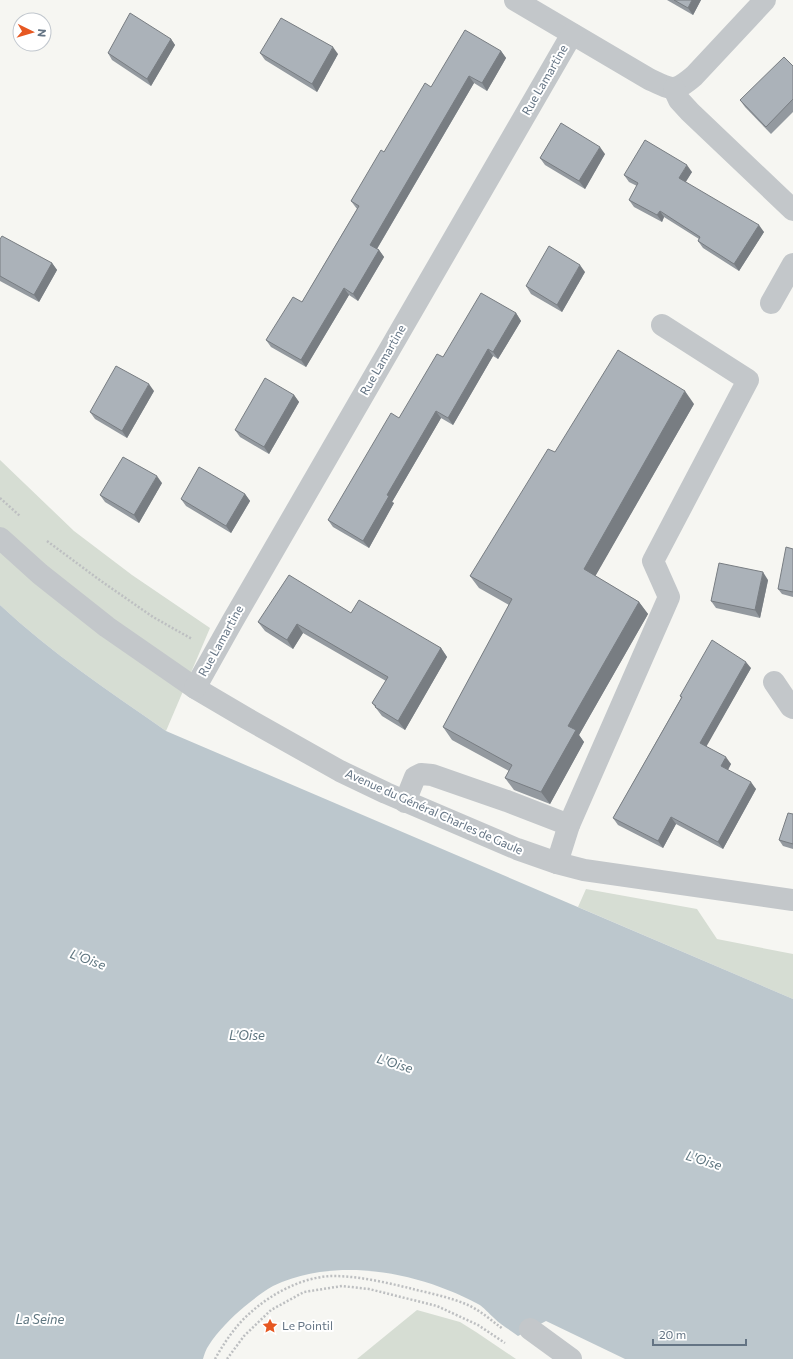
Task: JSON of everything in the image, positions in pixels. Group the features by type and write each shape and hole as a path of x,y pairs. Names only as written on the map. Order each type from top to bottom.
{"street":[{"name":"Rue Lamartine","path":"515,0 649,79 674,89"},
{"path":"765,0 694,76 683,86 674,89 679,100 690,112 793,210"},
{"name":"Rue Lamartine","path":"195,688 572,34"},
{"path":"770,303 793,264"},
{"path":"557,863 569,825 669,597 653,561 748,380 662,325"},
{"name":"Avenue du Général Charles de Gaule","path":"0,538 40,574 107,628 195,688 333,767 405,802 517,849 557,863 584,870 793,900"},
{"path":"774,682 793,708"},
{"path":"405,802 415,777 421,774 432,775 569,825"},
{"path":"530,1329 571,1359"}],"path":[{"path":"0,498 22,518"},
{"path":"43,538 153,618 215,652"},
{"path":"215,1359 224,1344 249,1314 266,1301 294,1285 311,1279 331,1276 377,1280 467,1305 482,1313 509,1333"},
{"path":"227,1359 244,1336 271,1310 304,1292 342,1286 369,1289 437,1306 478,1324 510,1346"}],"shaded area":[{"path":"0,460 74,531 132,575 210,628 166,731 60,655 19,623 0,605"},
{"path":"586,889 697,909 717,939 793,954 793,999 578,907"},
{"path":"417,1310 460,1322 516,1359 357,1359"}],"water":[{"name":"L’Oise","path":"0,605 19,623 60,655 166,731 793,999 793,1359 625,1359 546,1321 518,1336 500,1323 480,1305 430,1283 404,1276 350,1270 324,1272 298,1277 269,1288 244,1307 225,1325 208,1347 203,1359 0,1359"}],"building":[{"path":"674,0 692,0 688,8"},
{"path":"130,13 171,39 147,79 108,53"},
{"path":"281,18 333,47 312,84 260,53"},
{"path":"465,30 501,51 482,83 469,76 370,245 379,250 353,294 344,288 301,360 266,340 293,297 302,302 359,206 351,201 381,150 384,152 425,83 431,87"},
{"path":"784,57 793,66 793,99 766,127 740,100"},
{"path":"561,123 600,147 579,181 540,158"},
{"path":"645,140 687,165 679,178 759,225 734,264 698,241 700,237 660,211 657,215 629,200 638,183 624,175"},
{"path":"2,236 52,263 34,295 0,276 0,239"},
{"path":"549,246 580,265 557,305 526,286"},
{"path":"481,293 516,313 493,352 488,349 448,418 436,411 387,495 389,496 363,541 328,520 391,413 399,418 437,354 443,357"},
{"path":"618,350 685,391 584,569 639,602 568,726 576,730 541,792 505,778 512,765 443,727 512,599 470,576 548,449 555,452"},
{"path":"116,366 149,384 122,431 90,412"},
{"path":"265,378 294,395 264,447 235,430"},
{"path":"123,457 157,476 134,515 100,495"},
{"path":"199,467 245,494 226,526 181,499"},
{"path":"786,547 793,549 793,592 778,589"},
{"path":"719,563 763,572 755,610 711,601"},
{"path":"289,575 351,613 359,600 441,648 398,721 375,707 376,706 372,703 388,677 297,624 287,640 258,622"},
{"path":"712,640 746,662 700,743 726,757 721,766 751,782 718,842 671,817 658,841 613,818 682,697 680,696"},
{"path":"788,813 793,814 793,844 779,840"}],"place":[{"name":"Le Pointil","path":"270,1326"}],"water label":[{"name":"L'Oise","path":"88,959"},
{"name":"L'Oise","path":"395,1063"},
{"name":"L'Oise","path":"704,1160"},
{"name":"La Seine","path":"40,1319"}]}
